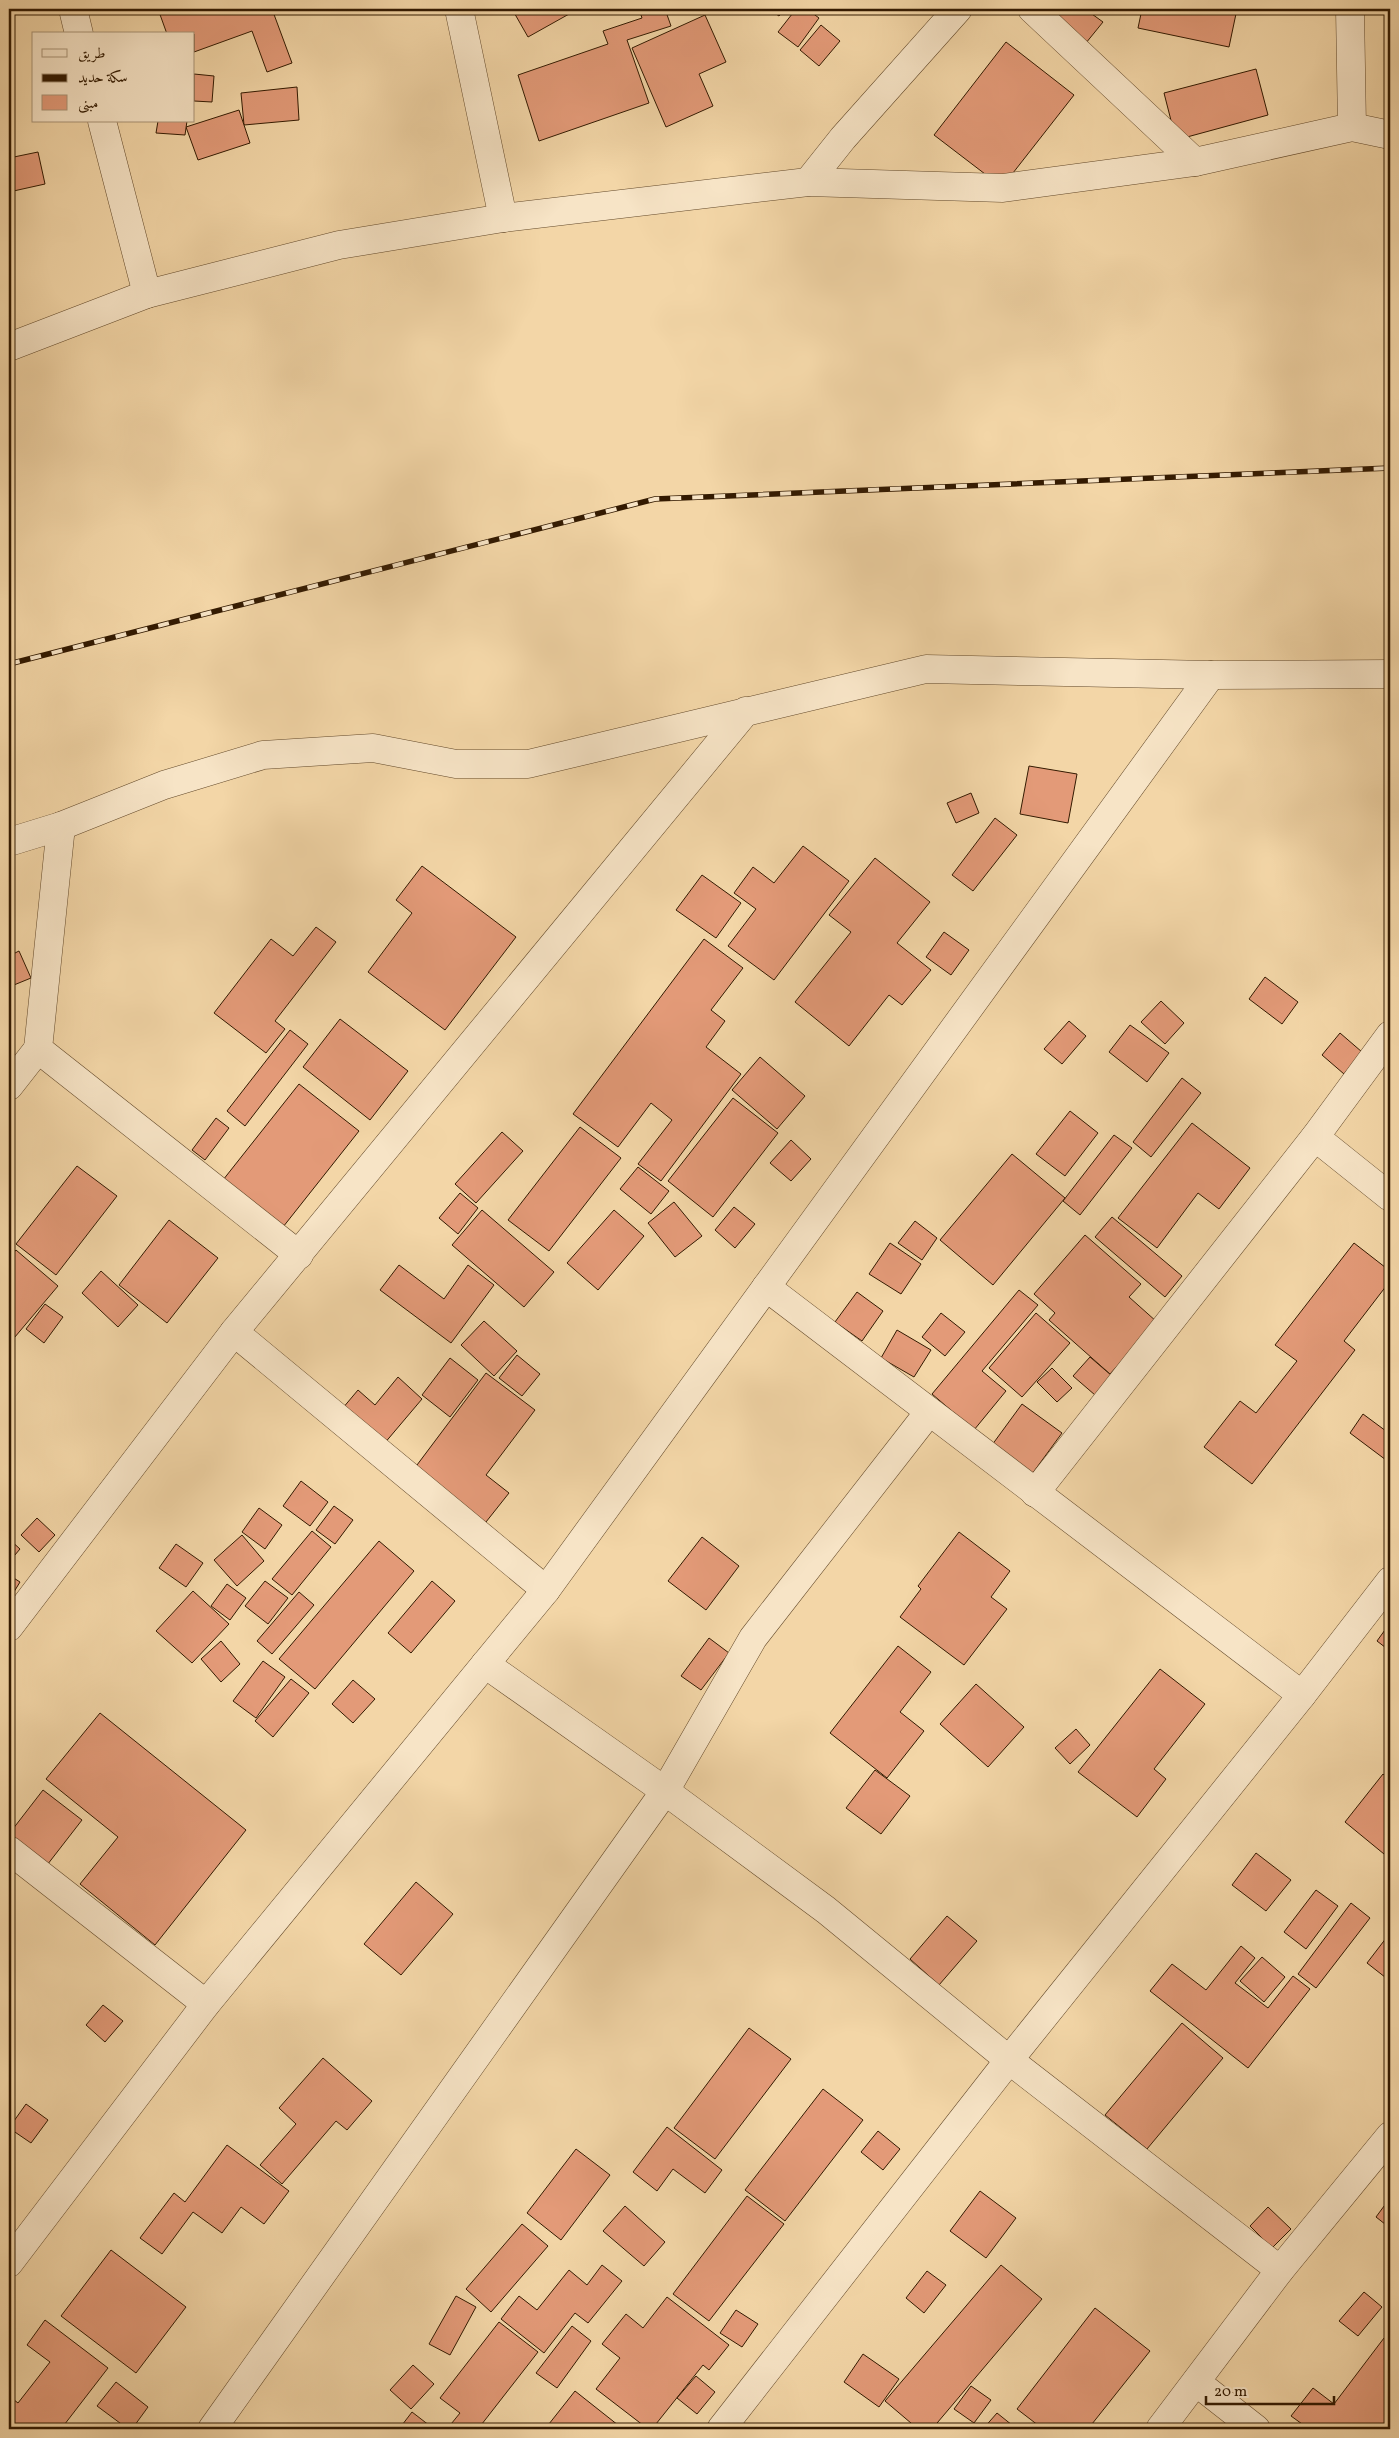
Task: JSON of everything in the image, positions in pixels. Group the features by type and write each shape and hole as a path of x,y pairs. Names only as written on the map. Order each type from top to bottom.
{"street":[{"path":"73,9 79,32"},
{"path":"459,9 503,218"},
{"path":"808,182 843,138 958,9"},
{"path":"1032,9 1195,162"},
{"path":"1350,9 1352,128"},
{"path":"102,122 147,294"},
{"path":"9,347 147,294 339,245 503,218 808,182 1003,188 1195,162 1352,128 1390,135"},
{"path":"9,842 61,826 164,785 263,755 373,748 456,764 528,764 926,669 1211,675 1390,674"},
{"path":"9,2263 206,2004 546,1590 1211,675"},
{"path":"9,1627 234,1332 746,711"},
{"path":"9,1086 38,1049 61,826"},
{"path":"1035,1493 1314,1138 1390,1035"},
{"path":"38,1049 299,1255"},
{"path":"1314,1138 1390,1196"},
{"path":"766,1287 1302,1695"},
{"path":"234,1332 546,1590"},
{"path":"212,2429 664,1791 753,1638 929,1412"},
{"path":"721,2429 1009,2060 1302,1695 1390,1581"},
{"path":"485,1664 664,1791 826,1910 1009,2060 1280,2270"},
{"path":"9,1850 206,2004"},
{"path":"1160,2429 1280,2270 1390,2136"},
{"path":"1196,2382 1256,2429"}],"building":[{"path":"158,9 272,9 292,63 267,72 252,31 195,52 195,32 166,32"},
{"path":"512,9 578,9 528,37"},
{"path":"639,9 665,9 671,26 627,40 649,103 539,141 518,75 608,44 603,31 642,18"},
{"path":"769,9 785,9 779,16"},
{"path":"796,9 807,9 819,18 798,47 778,32"},
{"path":"1025,9 1085,9 1103,22 1077,54"},
{"path":"1142,9 1237,9 1229,47 1138,28"},
{"path":"705,15 726,62 699,74 713,106 666,127 632,48"},
{"path":"821,25 840,41 819,66 800,50"},
{"path":"1006,42 1074,95 1002,187 934,135"},
{"path":"1256,69 1268,115 1176,140 1164,93"},
{"path":"195,74 214,76 212,102 195,101"},
{"path":"297,87 299,120 244,125 241,93"},
{"path":"239,110 250,143 198,160 186,127"},
{"path":"158,122 187,122 185,135 156,133"},
{"path":"38,152 45,184 9,192 9,158"},
{"path":"1029,766 1077,774 1068,823 1020,814"},
{"path":"971,793 979,813 956,823 947,803"},
{"path":"995,818 1017,835 973,891 952,875"},
{"path":"803,846 849,881 774,980 728,946 756,909 734,893 753,867 774,883"},
{"path":"875,858 930,902 897,943 931,970 902,1005 889,995 849,1046 795,1002 851,932 829,915"},
{"path":"422,866 516,937 445,1030 368,972 412,913 396,900"},
{"path":"702,875 741,903 716,938 676,910"},
{"path":"316,927 336,942 275,1021 285,1029 266,1053 214,1013 271,939 293,956"},
{"path":"944,932 969,950 951,975 926,957"},
{"path":"704,939 743,968 711,1010 725,1021 706,1047 741,1074 661,1181 638,1164 672,1120 651,1103 618,1147 573,1114"},
{"path":"19,951 31,978 9,987 9,956"},
{"path":"1265,977 1298,1002 1282,1024 1249,999"},
{"path":"1161,1001 1184,1023 1165,1044 1141,1022"},
{"path":"340,1019 408,1071 370,1120 303,1067"},
{"path":"1069,1021 1086,1036 1062,1064 1044,1049"},
{"path":"1130,1025 1169,1053 1147,1082 1109,1052"},
{"path":"290,1030 308,1044 245,1126 227,1111"},
{"path":"1340,1033 1362,1052 1344,1074 1322,1055"},
{"path":"760,1057 805,1096 777,1129 732,1090"},
{"path":"1182,1078 1201,1093 1151,1157 1133,1142"},
{"path":"299,1084 359,1131 283,1227 223,1180"},
{"path":"733,1098 778,1133 713,1217 668,1181"},
{"path":"1070,1111 1098,1133 1065,1176 1036,1154"},
{"path":"216,1118 229,1128 205,1160 192,1150"},
{"path":"1192,1123 1250,1168 1219,1209 1198,1193 1157,1248 1118,1218"},
{"path":"580,1127 621,1158 549,1251 508,1220"},
{"path":"502,1132 523,1151 476,1203 455,1184"},
{"path":"1114,1135 1132,1148 1080,1215 1063,1201"},
{"path":"791,1140 811,1159 791,1181 770,1163"},
{"path":"1012,1154 1065,1198 993,1285 940,1240"},
{"path":"77,1166 117,1196 56,1275 16,1244"},
{"path":"638,1167 669,1191 651,1214 620,1189"},
{"path":"460,1193 478,1208 458,1234 439,1218"},
{"path":"674,1202 702,1236 675,1257 648,1223"},
{"path":"734,1207 755,1224 735,1248 715,1230"},
{"path":"482,1210 554,1272 524,1307 452,1245"},
{"path":"614,1210 644,1236 598,1290 567,1263"},
{"path":"1112,1217 1182,1276 1165,1297 1095,1237"},
{"path":"169,1220 218,1258 167,1323 119,1285"},
{"path":"915,1221 937,1238 922,1260 898,1243"},
{"path":"1085,1235 1141,1284 1129,1297 1157,1322 1110,1374 1049,1320 1055,1313 1034,1294"},
{"path":"890,1243 921,1264 901,1294 869,1274"},
{"path":"1354,1243 1390,1271 1390,1281 1344,1341 1355,1350 1252,1484 1204,1447 1240,1401 1256,1413 1297,1361 1275,1345"},
{"path":"16,1250 58,1286 9,1344 9,1258"},
{"path":"399,1265 444,1299 468,1265 494,1285 451,1343 380,1290"},
{"path":"101,1271 138,1305 118,1327 82,1293"},
{"path":"1019,1290 1038,1305 982,1371 1006,1391 974,1430 932,1394"},
{"path":"857,1292 883,1311 862,1341 835,1322"},
{"path":"45,1304 63,1317 44,1343 26,1329"},
{"path":"941,1313 965,1332 945,1356 922,1337"},
{"path":"1036,1313 1070,1343 1022,1397 989,1368"},
{"path":"484,1321 517,1351 494,1376 461,1345"},
{"path":"897,1330 931,1350 914,1377 881,1358"},
{"path":"517,1355 540,1374 522,1396 499,1378"},
{"path":"1090,1357 1112,1376 1095,1395 1073,1376"},
{"path":"450,1358 478,1380 450,1417 422,1395"},
{"path":"1052,1368 1072,1388 1057,1402 1037,1382"},
{"path":"486,1373 535,1410 486,1475 509,1493 482,1527 411,1473"},
{"path":"398,1377 422,1399 378,1451 337,1415 358,1390 375,1405"},
{"path":"1022,1404 1062,1433 1032,1474 992,1445"},
{"path":"1363,1414 1390,1434 1390,1463 1350,1433"},
{"path":"301,1481 328,1502 310,1526 283,1506"},
{"path":"334,1506 353,1520 335,1544 316,1530"},
{"path":"259,1508 282,1525 265,1549 242,1532"},
{"path":"37,1518 55,1535 39,1552 21,1535"},
{"path":"312,1531 331,1547 292,1595 272,1579"},
{"path":"959,1532 1010,1571 991,1597 1007,1609 964,1665 900,1617 921,1589 918,1586"},
{"path":"242,1535 264,1561 237,1586 214,1560"},
{"path":"702,1537 739,1566 706,1610 668,1581"},
{"path":"9,1539 20,1549 9,1562"},
{"path":"379,1541 414,1571 315,1689 279,1659"},
{"path":"176,1544 203,1563 186,1587 159,1568"},
{"path":"9,1575 20,1582 9,1600"},
{"path":"265,1581 288,1598 268,1624 245,1606"},
{"path":"432,1581 455,1601 411,1653 388,1633"},
{"path":"227,1584 246,1598 230,1620 211,1606"},
{"path":"193,1591 229,1624 192,1663 156,1631"},
{"path":"299,1592 314,1605 272,1654 257,1641"},
{"path":"1390,1623 1390,1651 1377,1641"},
{"path":"709,1638 729,1653 701,1690 681,1676"},
{"path":"221,1641 240,1664 221,1682 201,1659"},
{"path":"898,1646 931,1672 900,1712 924,1731 887,1778 830,1733"},
{"path":"263,1661 285,1677 256,1718 233,1701"},
{"path":"1160,1669 1205,1704 1154,1769 1166,1779 1137,1817 1078,1772"},
{"path":"291,1679 309,1693 273,1737 255,1721"},
{"path":"353,1680 375,1699 353,1723 332,1704"},
{"path":"976,1684 1024,1727 988,1767 940,1724"},
{"path":"100,1713 246,1830 155,1945 80,1884 118,1837 46,1779"},
{"path":"1076,1729 1090,1745 1070,1764 1055,1748"},
{"path":"875,1770 910,1796 881,1834 846,1808"},
{"path":"1383,1774 1390,1780 1390,1846 1384,1854 1345,1822"},
{"path":"43,1790 82,1820 44,1869 9,1841 9,1834"},
{"path":"1256,1853 1291,1880 1266,1911 1232,1885"},
{"path":"416,1882 453,1914 401,1975 364,1944"},
{"path":"1316,1890 1338,1906 1306,1949 1284,1932"},
{"path":"1351,1903 1370,1918 1316,1988 1298,1974"},
{"path":"947,1916 977,1941 939,1985 910,1959"},
{"path":"1390,1933 1390,1981 1367,1963"},
{"path":"1241,1946 1255,1958 1235,1983 1268,2008 1293,1976 1310,1989 1248,2068 1150,1991 1172,1964 1206,1990"},
{"path":"1262,1957 1285,1977 1264,2002 1240,1981"},
{"path":"103,2005 123,2021 105,2042 86,2025"},
{"path":"1182,2023 1223,2058 1147,2149 1105,2115"},
{"path":"749,2028 791,2059 715,2159 674,2128"},
{"path":"323,2058 372,2101 347,2130 336,2121 282,2184 260,2165 296,2124 279,2108"},
{"path":"823,2089 863,2120 785,2221 745,2190"},
{"path":"26,2104 48,2120 31,2143 9,2128"},
{"path":"667,2127 722,2170 705,2193 673,2169 657,2191 633,2172"},
{"path":"878,2131 900,2149 883,2170 861,2152"},
{"path":"227,2145 289,2191 264,2224 241,2207 222,2233 193,2212 162,2254 140,2238 174,2193 185,2202"},
{"path":"576,2149 610,2175 561,2240 527,2213"},
{"path":"980,2191 1016,2218 986,2258 950,2231"},
{"path":"747,2196 784,2224 709,2321 673,2294"},
{"path":"1390,2198 1390,2228 1376,2217"},
{"path":"625,2206 665,2242 644,2266 603,2231"},
{"path":"1268,2207 1291,2229 1272,2248 1250,2226"},
{"path":"522,2224 548,2246 491,2312 466,2289"},
{"path":"111,2250 186,2307 136,2373 61,2316"},
{"path":"602,2265 622,2281 588,2323 575,2313 544,2353 501,2319 519,2296 537,2310 569,2270 587,2285"},
{"path":"1001,2265 1042,2299 932,2429 918,2429 885,2401"},
{"path":"927,2271 946,2285 924,2313 906,2298"},
{"path":"1364,2292 1382,2307 1358,2336 1339,2321"},
{"path":"456,2296 476,2307 450,2355 429,2344"},
{"path":"667,2297 729,2345 709,2370 703,2365 652,2429 648,2429 596,2389 620,2358 602,2344 626,2314 643,2328"},
{"path":"1095,2308 1150,2351 1088,2429 1043,2429 1017,2409"},
{"path":"736,2310 758,2324 742,2347 720,2333"},
{"path":"45,2320 108,2368 61,2429 46,2429 40,2425 36,2429 9,2429 9,2396 18,2403 50,2362 27,2345"},
{"path":"499,2322 538,2352 478,2429 447,2429 460,2413 440,2398"},
{"path":"572,2326 591,2341 557,2388 536,2373"},
{"path":"1384,2338 1390,2342 1390,2415 1380,2429 1309,2429 1291,2416 1313,2388 1334,2404"},
{"path":"863,2354 899,2379 879,2407 844,2382"},
{"path":"413,2365 434,2384 411,2409 390,2390"},
{"path":"696,2376 715,2392 697,2414 677,2398"},
{"path":"116,2382 148,2407 132,2429 128,2429 97,2406"},
{"path":"971,2386 991,2400 974,2423 954,2409"},
{"path":"575,2391 623,2429 545,2429"},
{"path":"412,2412 434,2429 399,2429"},
{"path":"997,2413 1017,2429 983,2429"}],"railway":[{"path":"9,664 655,499 1390,468"}]}
